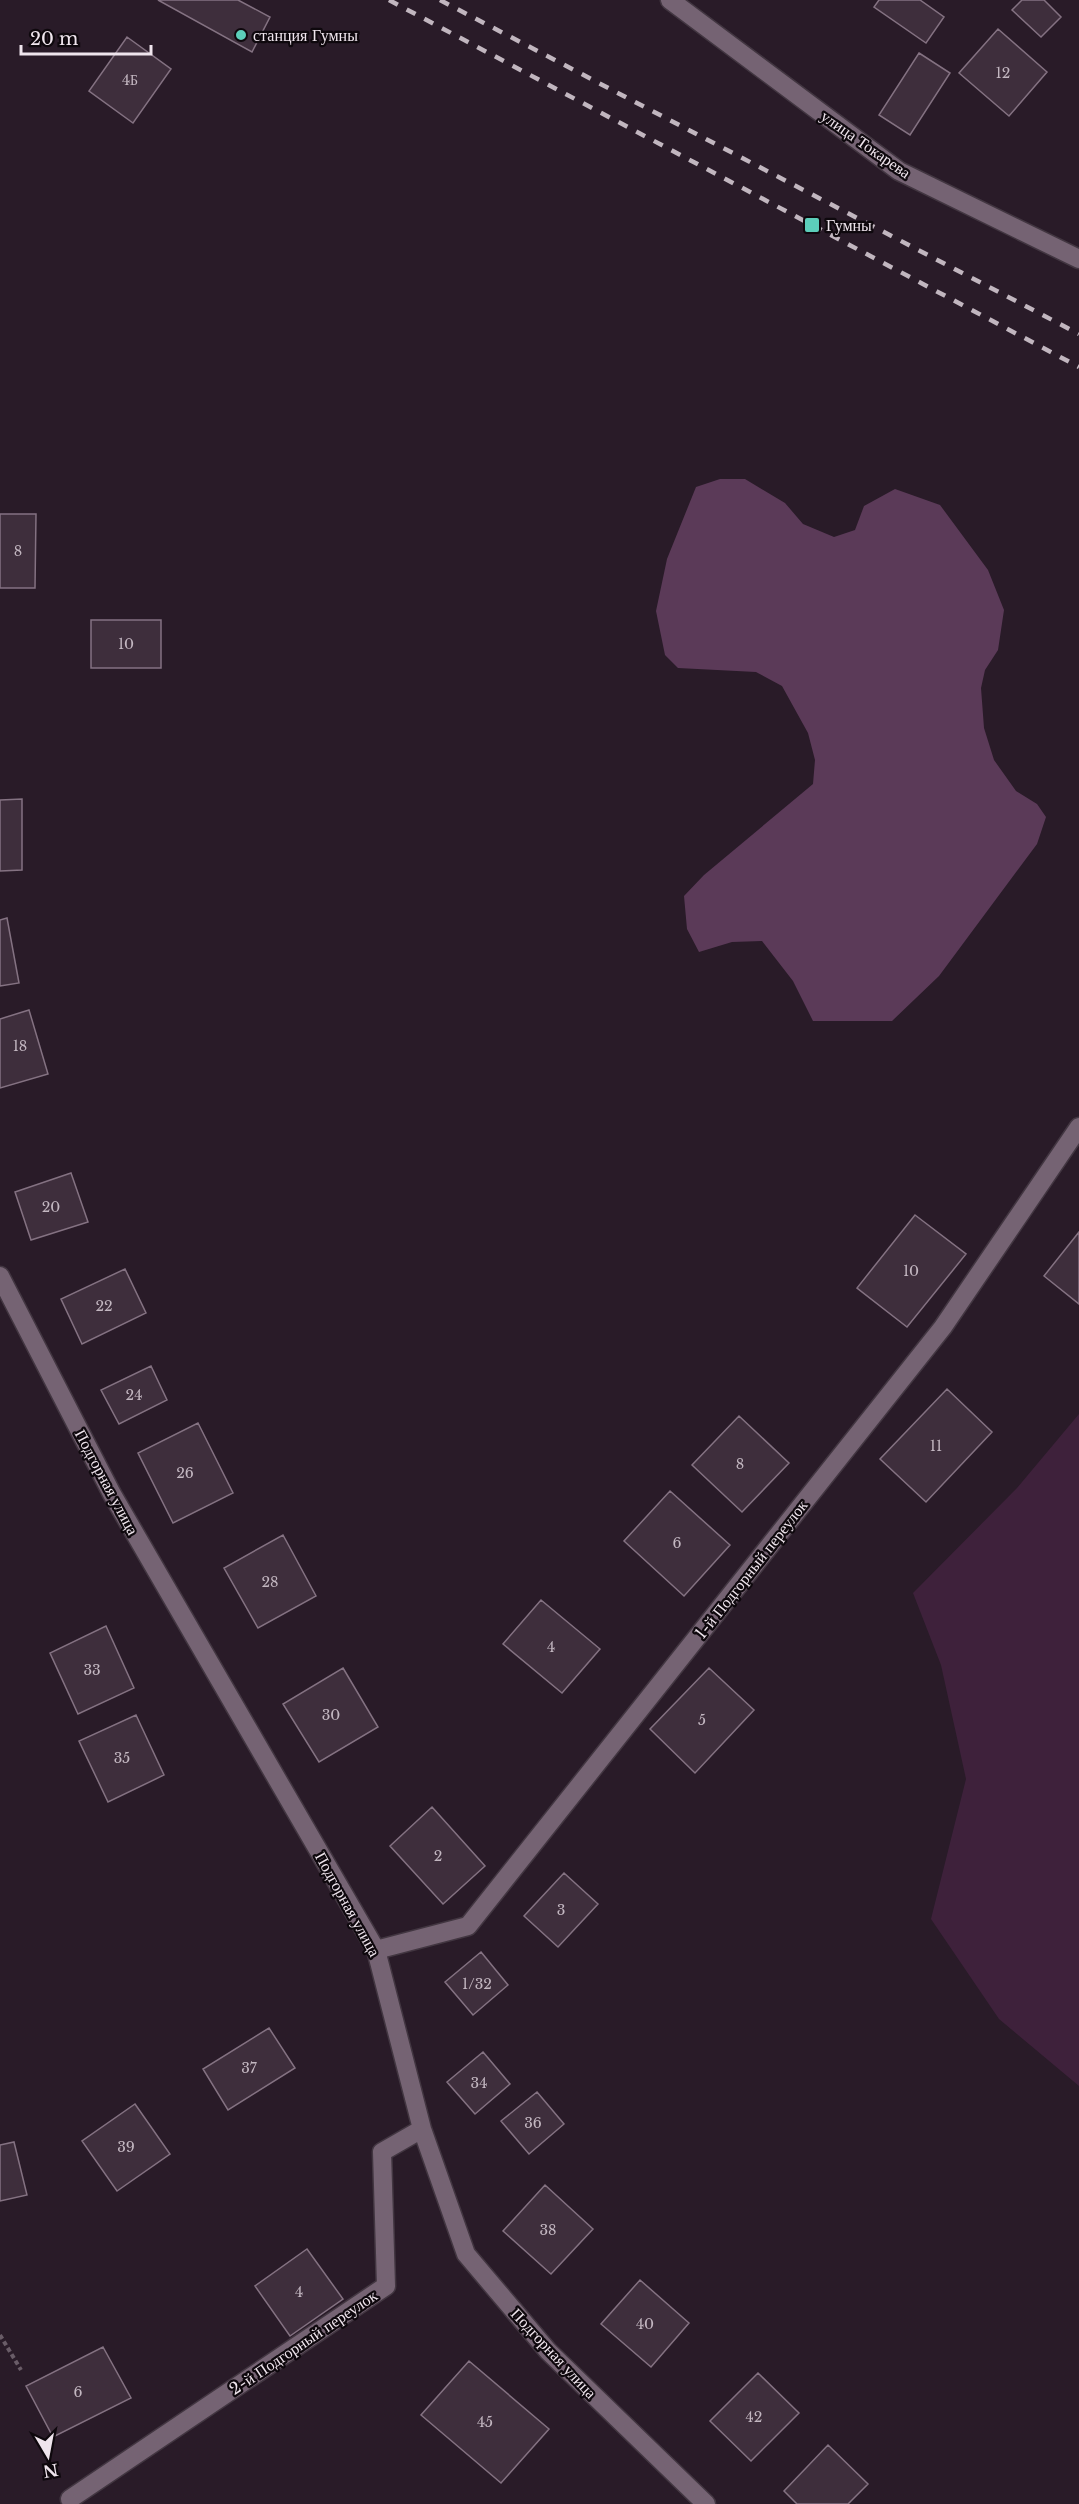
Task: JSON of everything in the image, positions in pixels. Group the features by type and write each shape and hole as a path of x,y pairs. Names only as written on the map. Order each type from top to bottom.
{"street":[{"name":"улица Токарева","path":"670,0 899,171 1079,259"},
{"name":"1-й Подгорный переулок","path":"376,1950 468,1926 943,1327 1079,1127"},
{"name":"Подгорная улица","path":"0,1276 112,1494 376,1950 422,2129 466,2254 548,2351 706,2504"},
{"name":"2-й Подгорный переулок","path":"70,2499 386,2286 382,2152 422,2129"}],"path":[{"path":"0,2335 21,2370"}],"shaded area":[{"path":"720,479 745,479 785,503 803,524 834,537 855,530 864,506 895,489 940,505 988,570 1004,610 998,650 985,670 981,688 984,728 994,760 1016,791 1037,804 1046,817 1037,844 939,976 892,1021 813,1021 793,981 762,941 732,942 699,952 687,929 684,896 704,875 813,784 815,760 808,733 782,686 756,672 678,668 665,655 656,611 667,559 696,487"},
{"path":"1079,1414 1079,2086 999,2019 931,1919 966,1779 941,1665 913,1593 1017,1488"}],"building":[{"name":"станция Гумны","path":"158,0 238,0 270,17 252,52"},
{"path":"879,0 920,0 944,17 926,43 874,7"},
{"path":"1022,0 1044,0 1061,17 1041,37 1012,10"},
{"path":"998,29 1047,72 1009,116 959,73"},
{"path":"127,37 171,69 133,123 89,91"},
{"path":"919,53 950,73 910,135 879,115"},
{"path":"0,514 36,514 35,588 0,588"},
{"path":"91,620 161,620 161,668 91,668"},
{"path":"22,799 22,870 0,871 0,800"},
{"path":"7,918 19,983 0,986 0,920"},
{"path":"29,1010 48,1074 0,1088 0,1019"},
{"path":"71,1173 88,1222 31,1240 15,1192"},
{"path":"915,1215 966,1254 907,1327 857,1288"},
{"path":"1079,1232 1079,1304 1044,1276"},
{"path":"125,1269 146,1313 82,1344 61,1299"},
{"path":"151,1366 167,1400 119,1424 101,1390"},
{"path":"947,1389 992,1432 926,1502 880,1459"},
{"path":"739,1416 789,1463 742,1512 692,1465"},
{"path":"198,1423 233,1493 173,1523 138,1453"},
{"path":"670,1491 730,1545 684,1596 624,1541"},
{"path":"283,1535 316,1596 258,1628 224,1568"},
{"path":"541,1600 600,1649 562,1693 503,1644"},
{"path":"106,1626 134,1688 78,1714 50,1653"},
{"path":"343,1668 378,1727 319,1762 283,1704"},
{"path":"709,1668 754,1710 695,1773 650,1729"},
{"path":"136,1715 164,1775 108,1802 79,1741"},
{"path":"432,1807 485,1866 443,1904 390,1846"},
{"path":"564,1873 598,1904 558,1947 524,1916"},
{"path":"481,1952 508,1985 473,2015 445,1982"},
{"path":"269,2028 295,2068 228,2110 203,2069"},
{"path":"483,2052 510,2084 475,2114 447,2082"},
{"path":"537,2092 564,2124 529,2154 501,2121"},
{"path":"135,2104 170,2154 117,2191 82,2141"},
{"path":"14,2142 27,2195 0,2201 0,2145"},
{"path":"545,2185 593,2229 551,2274 503,2231"},
{"path":"307,2249 343,2299 290,2336 255,2286"},
{"path":"640,2280 689,2323 651,2367 601,2324"},
{"path":"103,2347 131,2398 53,2437 26,2386"},
{"path":"469,2361 549,2429 501,2483 421,2415"},
{"path":"758,2373 799,2413 751,2461 710,2421"},
{"path":"828,2445 868,2484 848,2504 797,2504 784,2491"}],"railway":[{"path":"389,0 1079,367"},
{"path":"440,0 1079,334"}],"place":[{"name":"станция Гумны","path":"241,35"},
{"name":"Гумны","path":"812,225"}]}
